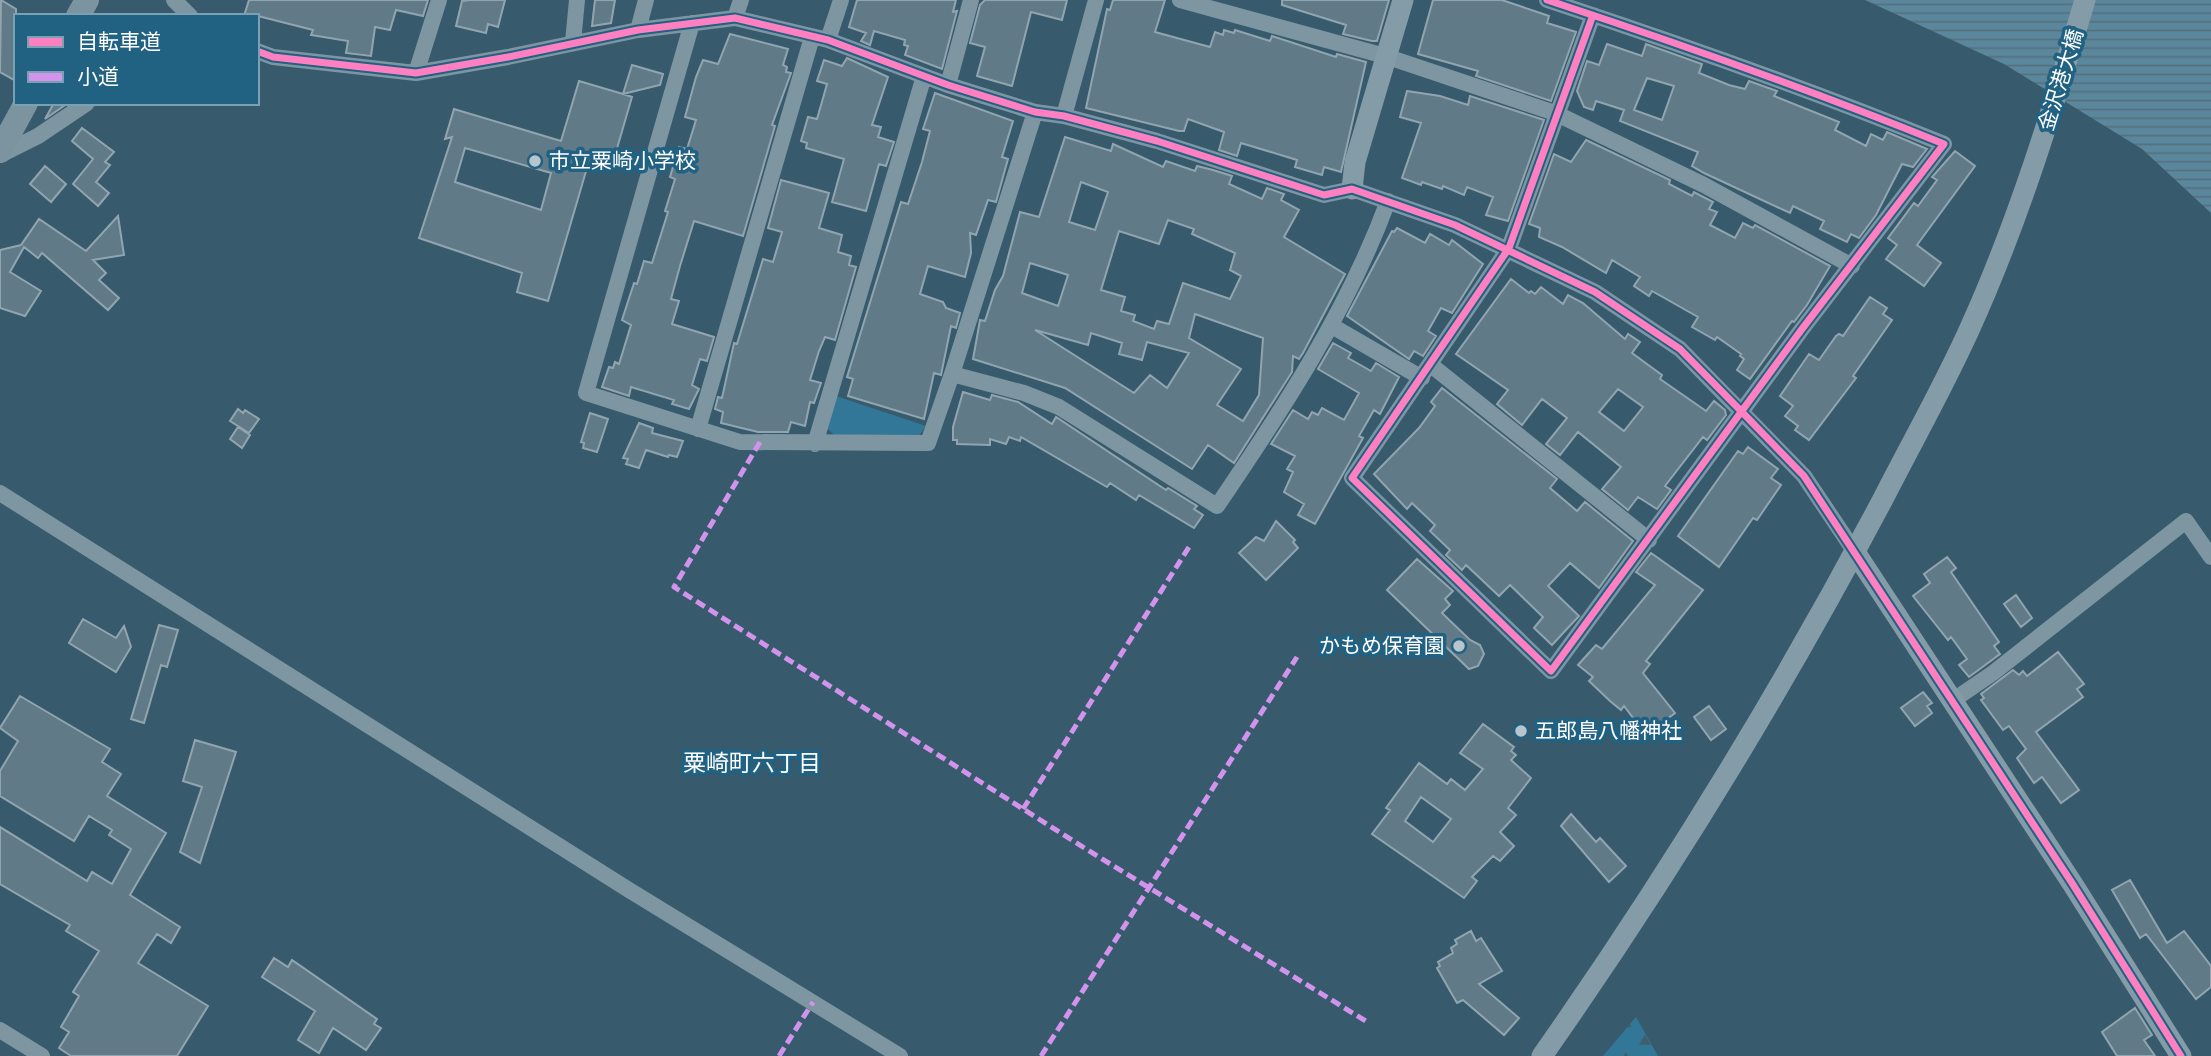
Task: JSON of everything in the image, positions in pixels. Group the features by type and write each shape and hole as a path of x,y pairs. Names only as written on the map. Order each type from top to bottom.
{"main road":[{"path":"0,153 25,105"}],"street":[{"path":"416,73 439,0"},
{"path":"573,42 577,0"},
{"path":"638,30 646,0"},
{"path":"736,18 741,0"},
{"path":"698,429 820,38 841,0"},
{"path":"948,85 971,0"},
{"path":"1064,116 1096,0"},
{"path":"1180,0 1385,56 1555,113 1704,185 1852,265"},
{"path":"1352,189 1354,162 1403,0"},
{"path":"1547,0 1593,15 1825,96 1944,144 1551,671 1352,478 1509,248 1555,113 1593,15"},
{"name":"金沢港大橋","path":"1542,1056 1707,809 1775,696 1855,552 1970,328 2037,159 2085,0"},
{"path":"259,52 273,57 416,73 638,30 736,18 820,38 948,85 1035,112 1064,116 1180,148 1324,195 1352,189 1455,225 1509,248 1594,292 1680,349 1804,476 2181,1056"},
{"path":"692,23 586,393 740,442 928,443 953,374 1035,112"},
{"path":"815,444 924,76"},
{"path":"0,153 38,136 84,105"},
{"path":"953,374 1024,393 1059,407 1217,506 1271,427 1332,326 1388,201"},
{"path":"1332,326 1427,371 1649,540"},
{"path":"0,493 629,890 900,1056"},
{"path":"1952,701 1993,673 2186,521 2211,557"},
{"path":"0,1030 42,1056"}],"green space":[{"path":"836,396 926,426 918,437 834,435 827,428"},
{"path":"1636,1017 1658,1056 1603,1056"}],"shaded area":[{"path":"1865,0 2211,0 2211,213 2142,149 2004,64"}],"building":[{"path":"1,0 16,9 14,80 0,72"},
{"path":"249,0 428,0 423,16 396,10 390,30 375,27 371,56 346,53 348,41 311,35 313,30 259,16 259,14 245,14"},
{"path":"505,0 498,27 488,24 486,33 456,26 462,1"},
{"path":"595,0 615,0 611,23 592,26"},
{"path":"857,0 956,0 953,12 957,11 942,69 905,55 908,46 904,45 905,40 874,31 870,45 861,41 866,33 849,27"},
{"path":"985,0 1067,0 1062,20 1031,12 1012,86 977,76 985,47 970,43 980,5"},
{"path":"1113,0 1165,0 1155,32 1210,47 1215,32 1223,35 1224,30 1234,33 1235,30 1270,41 1272,36 1336,57 1337,54 1366,62 1341,172 1324,167 1322,175 1295,167 1297,160 1241,143 1237,156 1219,150 1224,132 1188,119 1184,131 1179,131 1086,108 1107,9 1110,10"},
{"path":"1282,0 1389,0 1377,41 1372,41 1343,34 1346,25 1282,5"},
{"path":"1433,0 1502,0 1549,16 1547,23 1576,32 1551,101 1476,76 1478,71 1418,54"},
{"path":"730,34 788,49 783,65 787,67 786,72 791,73 772,125 775,126 743,236 694,221 680,266 671,299 679,301 672,324 714,337 707,361 700,359 692,385 699,389 689,409 672,404 674,400 631,387 629,396 602,387 609,367 613,368 615,362 619,364 631,325 622,320 644,261 652,263 668,212 665,211 675,179 670,177 679,147 687,149 696,120 685,117 696,77 703,60 718,64"},
{"path":"1607,44 1642,56 1646,44 1702,64 1699,73 1729,85 1745,89 1749,81 1777,91 1774,96 1839,122 1835,130 1866,146 1871,134 1883,140 1887,132 1927,149 1913,167 1902,164 1876,215 1859,238 1851,234 1847,242 1820,229 1824,221 1793,206 1790,213 1692,166 1698,152 1620,121 1624,110 1596,101 1593,110 1584,107 1577,91 1587,61 1599,65","holes":["1647,78 1674,86 1662,120 1634,110"]},
{"path":"847,58 888,77 872,125 881,127 878,137 894,142 886,166 879,164 866,211 832,202 844,159 806,148 807,143 801,141 808,117 817,119 827,84 817,81 824,60 842,66"},
{"path":"632,65 663,74 660,85 623,94"},
{"path":"579,81 632,97 611,169 589,161 548,301 517,292 522,273 419,238 452,137 445,139 454,109 561,141","holes":["465,148 551,173 541,210 455,182"]},
{"path":"1407,91 1440,96 1468,105 1470,96 1544,120 1508,221 1486,215 1493,197 1467,187 1464,195 1443,186 1442,189 1422,182 1421,185 1402,178 1421,123 1400,117"},
{"path":"935,93 1013,121 1002,157 1008,159 996,202 988,200 976,235 970,233 971,253 965,277 928,266 920,294 943,302 946,308 960,313 956,328 951,326 941,375 934,373 924,419 848,396 853,379 847,377 901,202 908,204 922,162 930,131 923,129"},
{"path":"53,105 65,105 45,119"},
{"path":"82,128 114,152 105,162 110,165 96,182 109,193 98,206 73,184 93,159 72,141"},
{"path":"1065,137 1111,151 1113,144 1163,167 1166,161 1195,171 1197,166 1213,170 1232,176 1229,184 1262,199 1267,188 1284,194 1281,200 1299,210 1284,237 1345,274 1303,353 1299,359 1293,356 1292,372 1234,463 1208,445 1192,469 1065,388 973,359 980,320 985,321 995,290 1003,276 1020,212 1039,217","holes":["1081,182 1108,192 1095,230 1069,222","1168,220 1194,229 1192,234 1235,253 1230,270 1241,276 1230,299 1183,283 1169,324 1157,321 1154,329 1133,321 1135,315 1121,311 1125,297 1101,290 1119,231 1159,244","1030,263 1068,275 1058,306 1022,293","1195,314 1263,338 1259,395 1243,421 1217,405 1241,369 1189,338","1035,330 1088,345 1091,333 1122,343 1119,354 1142,360 1147,342 1189,353 1167,388 1150,375 1134,393"]},
{"path":"1586,140 1670,180 1669,184 1692,196 1694,192 1713,202 1709,209 1717,212 1710,225 1735,238 1743,223 1753,228 1755,225 1830,266 1807,305 1794,322 1792,321 1750,379 1737,370 1744,359 1741,354 1717,337 1715,340 1692,327 1698,317 1652,291 1649,296 1634,286 1640,277 1612,260 1606,273 1539,237 1540,228 1529,224 1554,154 1571,162"},
{"path":"1955,151 1975,166 1917,245 1941,263 1924,286 1886,259 1897,245 1888,238 1914,203 1918,206 1937,180 1932,177"},
{"path":"45,166 66,184 51,202 30,184"},
{"path":"781,180 829,193 819,228 842,235 838,252 851,256 849,265 856,267 835,340 825,337 819,351 810,380 821,383 814,403 810,402 805,426 791,422 788,432 758,432 721,423 723,412 715,409 718,397 722,398 734,343 737,344 763,259 773,262 782,232 768,228"},
{"path":"118,216 124,255 93,260 106,273 99,280 119,298 108,310 42,253 38,258 24,247 10,272 41,291 25,316 0,308 0,250 21,245 39,219 86,251"},
{"path":"1397,228 1425,243 1430,234 1449,245 1452,240 1483,264 1452,313 1441,308 1428,331 1436,336 1423,356 1414,351 1409,359 1347,316 1392,231"},
{"path":"1511,279 1529,293 1531,291 1535,294 1541,287 1563,304 1568,295 1583,303 1625,339 1628,334 1640,342 1632,353 1662,375 1660,379 1706,411 1714,401 1725,410 1726,415 1707,440 1703,437 1665,486 1671,490 1657,509 1638,497 1628,510 1602,489 1621,467 1578,432 1560,455 1546,444 1567,418 1542,399 1522,425 1497,404 1508,390 1456,354","holes":["1618,389 1643,407 1624,431 1599,412"]},
{"path":"1870,297 1887,308 1883,314 1892,320 1853,376 1856,378 1809,440 1795,430 1798,426 1785,416 1793,406 1780,396 1809,354 1819,360 1836,336 1843,336"},
{"path":"1333,343 1351,353 1348,358 1371,371 1376,363 1399,377 1380,414 1374,410 1359,436 1363,438 1315,524 1298,515 1304,504 1284,492 1293,472 1287,469 1295,456 1271,444 1293,410 1308,419 1312,412 1318,415 1322,408 1344,420 1359,393 1318,369"},
{"path":"1442,388 1557,479 1550,488 1577,511 1585,502 1633,541 1599,588 1570,563 1548,586 1579,616 1552,645 1534,628 1543,617 1510,585 1499,596 1466,565 1462,570 1446,555 1450,550 1430,531 1435,525 1412,503 1407,509 1374,474 1419,428 1435,406 1431,402"},
{"path":"963,392 990,400 992,395 1018,402 1052,424 1056,417 1166,490 1168,488 1197,506 1194,509 1203,515 1194,528 1139,495 1136,500 1110,483 1107,487 1021,437 1020,441 1009,437 1006,444 990,439 990,445 957,444 957,440 953,440 953,427"},
{"path":"238,409 243,413 245,410 259,419 249,433 230,421"},
{"path":"590,413 608,419 597,452 583,448 584,443 581,442"},
{"path":"639,423 653,428 652,433 683,441 677,457 646,450 639,468 626,464 628,459 623,458"},
{"path":"238,427 250,435 242,448 230,439"},
{"path":"1748,447 1778,469 1771,478 1781,485 1757,520 1753,518 1719,567 1678,536 1738,451 1743,454"},
{"path":"1276,521 1295,540 1293,542 1298,548 1266,580 1239,553 1256,537 1264,541"},
{"path":"1651,553 1703,590 1646,661 1650,664 1643,673 1675,713 1646,735 1624,706 1621,710 1610,701 1589,681 1593,677 1578,665 1596,645 1602,649 1655,585 1636,572"},
{"path":"1947,557 1956,568 1951,572 1999,642 1994,646 2000,654 1969,677 1959,665 1967,659 1951,637 1948,640 1913,596 1930,583 1924,574"},
{"path":"1417,559 1453,591 1445,599 1450,605 1442,613 1470,640 1480,645 1484,654 1478,666 1469,669 1387,590"},
{"path":"2016,595 2032,618 2021,627 2004,604"},
{"path":"83,619 116,638 124,626 131,647 116,672 69,643"},
{"path":"159,625 178,630 167,667 161,665 144,723 131,719"},
{"path":"2058,652 2084,684 2077,689 2083,697 2036,732 2079,790 2061,803 2042,777 2034,783 2017,758 2026,749 2009,726 2003,730 1981,700 1984,698 1981,694 2013,670 2019,675 2023,671 2027,676"},
{"path":"1923,692 1932,703 1927,706 1932,713 1915,726 1901,708"},
{"path":"20,696 110,749 102,762 121,774 107,796 166,833 130,895 180,927 171,943 157,934 138,963 208,1006 177,1056 71,1056 59,1048 69,1032 61,1027 79,996 73,992 99,951 66,931 70,925 0,884 0,827 87,881 92,872 112,884 131,849 109,835 112,830 89,816 74,841 0,796 0,771 18,741 0,728"},
{"path":"1709,706 1726,729 1711,740 1694,717"},
{"path":"1483,724 1514,747 1511,751 1516,755 1511,760 1531,778 1508,808 1516,815 1500,832 1514,846 1500,861 1493,856 1472,877 1477,881 1464,898 1372,834 1390,810 1386,808 1419,763 1447,784 1451,779 1465,790 1483,769 1460,753","holes":["1421,797 1451,819 1433,842 1405,821"]},
{"path":"195,740 236,752 200,863 180,852 202,787 183,781"},
{"path":"1571,814 1596,842 1600,838 1626,866 1609,882 1561,826"},
{"path":"2130,880 2167,943 2184,931 2211,966 2211,987 2196,999 2146,934 2140,938 2112,890"},
{"path":"1471,931 1476,941 1481,938 1502,971 1479,984 1519,1018 1504,1035 1463,1000 1457,1003 1437,968 1440,966 1438,962 1453,953 1451,948 1457,944 1455,940"},
{"path":"274,958 288,967 292,960 377,1019 374,1024 381,1028 366,1050 333,1028 319,1053 298,1040 315,1011 262,977"},
{"path":"2135,1008 2152,1035 2144,1040 2155,1056 2117,1056 2102,1032"}],"marked path":[{"path":"760,442 674,587 1086,849 1369,1023"},
{"path":"1023,809 1189,547"},
{"path":"1041,1056 1297,657"},
{"path":"779,1056 813,1002"}],"cycle path":[{"path":"1547,0 1597,17 1647,34 1747,69 1944,144 1802,329 1551,671 1352,478 1509,248 1593,15"},
{"path":"259,52 273,57 416,73 638,30 735,18 828,40 948,85 1035,112 1064,116 1157,141 1324,195 1352,189 1455,225 1595,292 1680,349 1804,476 2072,883 2181,1056"}],"place":[{"name":"市立粟崎小学校","path":"535,161"},
{"name":"かもめ保育園","path":"1459,646"},
{"name":"五郎島八幡神社","path":"1521,731"}],"district":[{"name":"粟崎町六丁目","path":"752,763"}]}
